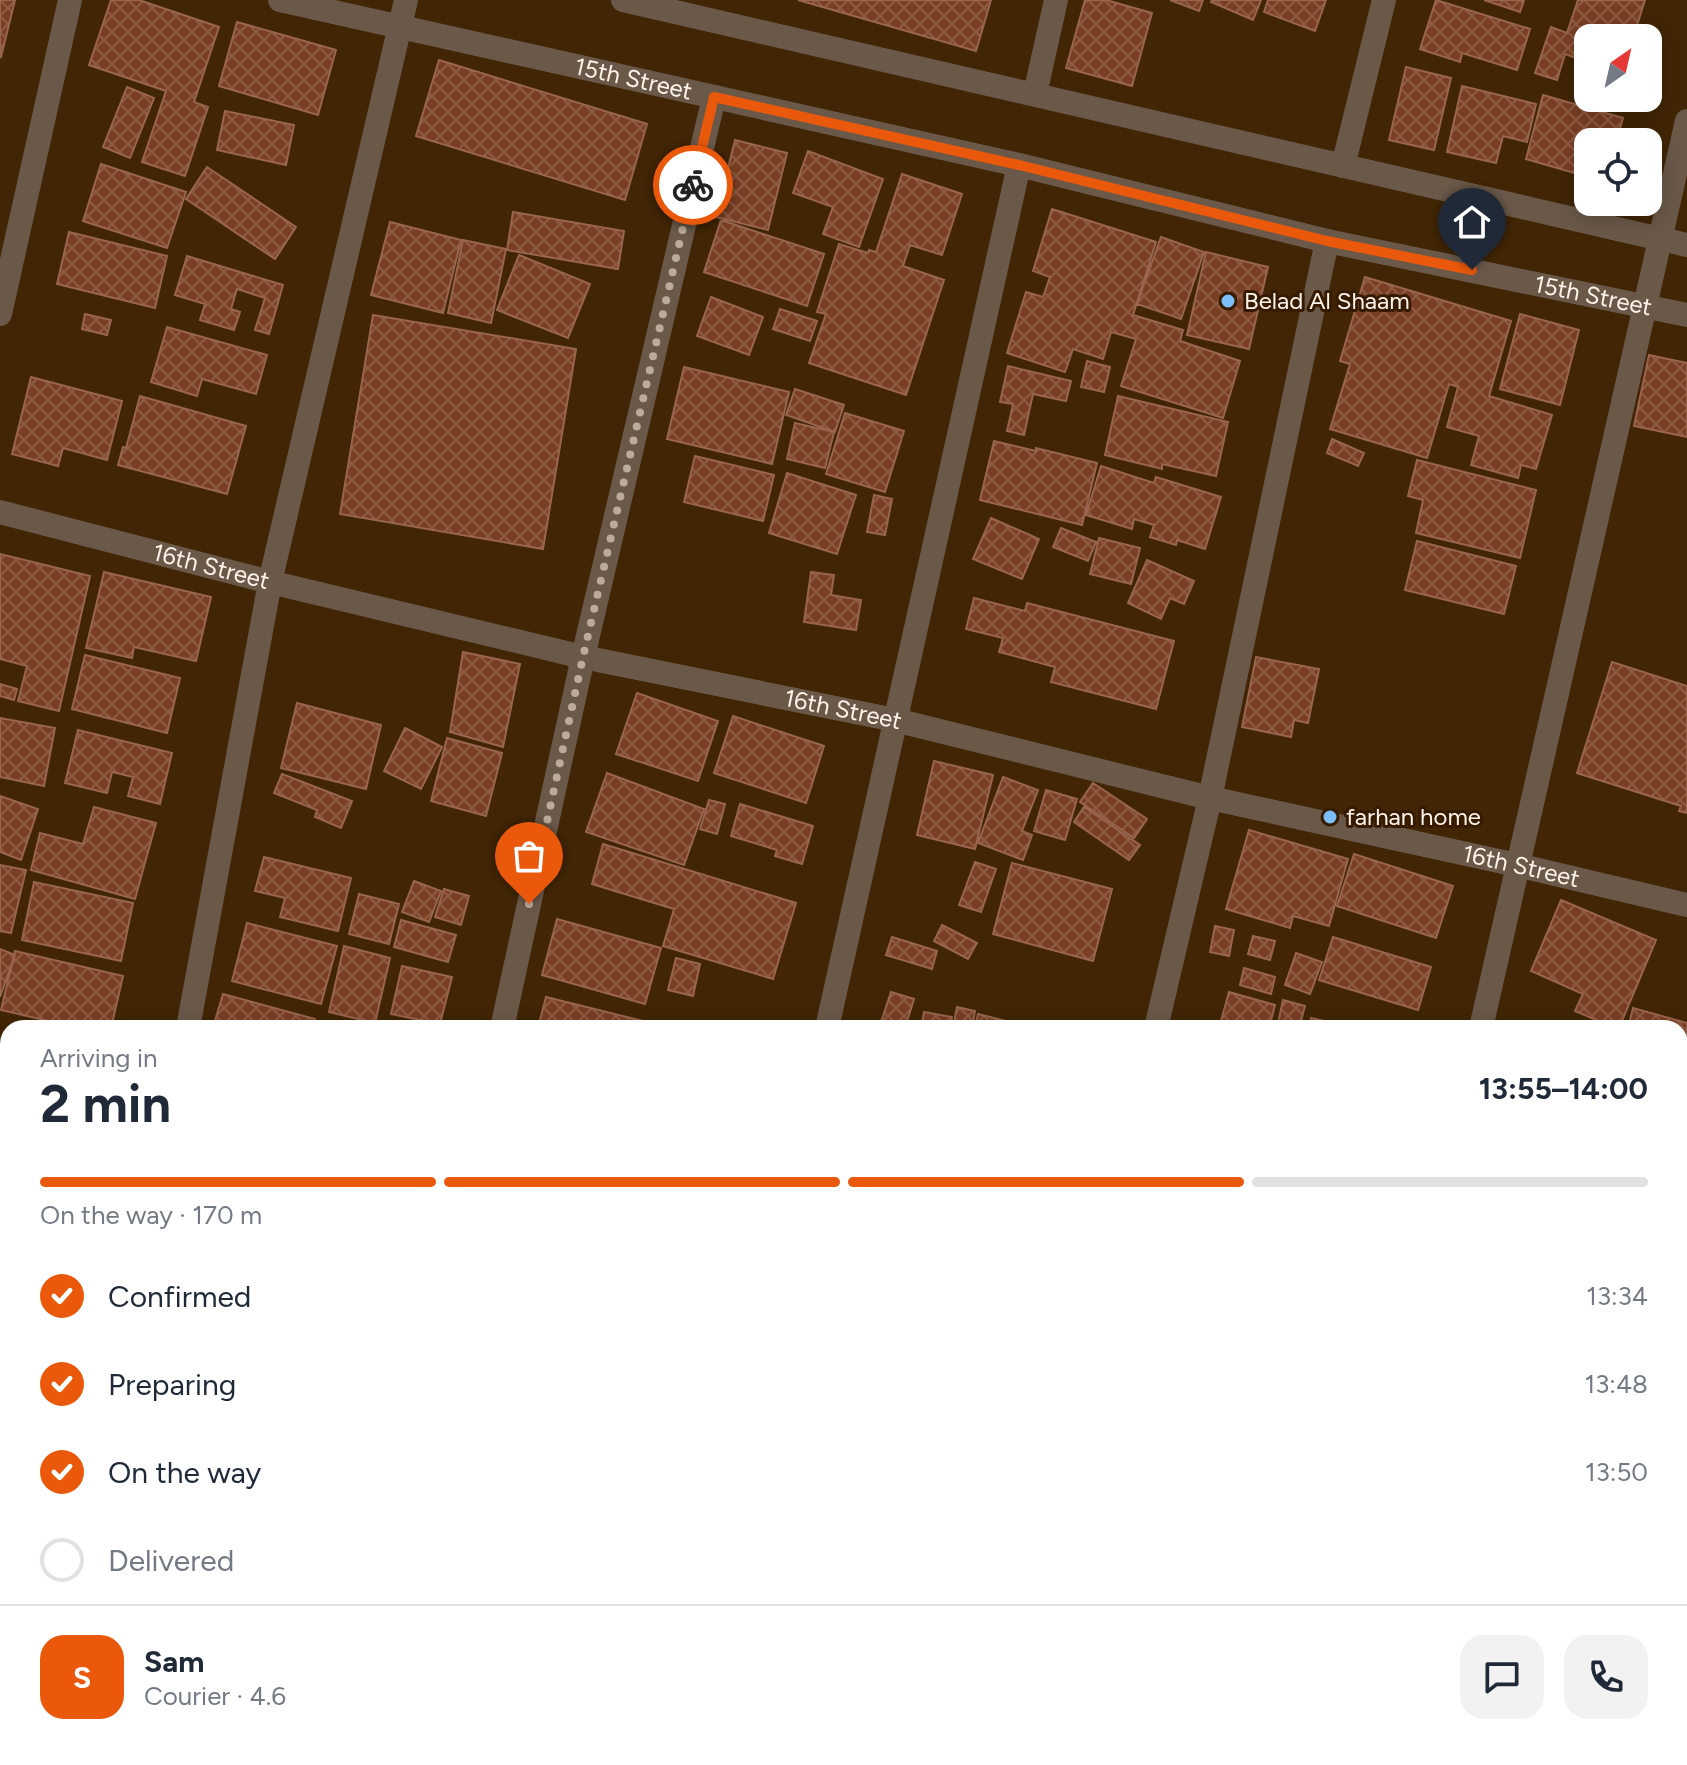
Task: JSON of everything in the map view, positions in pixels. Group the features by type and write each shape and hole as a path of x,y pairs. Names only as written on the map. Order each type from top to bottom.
{"street":[{"path":"0,314 70,0"},
{"name":"15th Street","path":"280,0 1019,165 1327,241 1687,315"},
{"path":"189,1020 270,582 406,0"},
{"path":"623,0 1687,245"},
{"path":"731,24 736,0"},
{"path":"1035,94 1056,0"},
{"path":"1343,166 1384,0"},
{"path":"504,1020 583,657 714,97"},
{"path":"1483,1020 1687,121"},
{"path":"829,1020 1019,165"},
{"path":"1158,1020 1210,798 1327,241"},
{"name":"16th Street","path":"0,512 270,582 583,657 895,720 1210,798 1687,905"}],"building":[{"path":"0,0 15,0 1,57 0,56"},
{"path":"111,0 139,0 219,27 194,102 208,107 185,176 142,162 166,91 89,65"},
{"path":"798,0 991,0 976,51"},
{"path":"1085,0 1106,0 1152,13 1132,86 1066,68"},
{"path":"1170,0 1203,0 1199,11"},
{"path":"1212,0 1261,0 1253,20"},
{"path":"1268,0 1326,0 1315,31 1264,12"},
{"path":"1436,0 1530,29 1517,70 1462,53 1460,62 1420,49"},
{"path":"1484,0 1524,0 1520,12"},
{"path":"1578,0 1645,0 1637,24 1574,24 1574,57 1565,54 1557,80 1535,73 1551,27 1567,33"},
{"path":"237,22 336,50 318,115 219,86"},
{"path":"439,60 647,124 625,200 416,136"},
{"path":"1406,67 1451,78 1434,150 1389,140"},
{"path":"1462,86 1536,104 1527,142 1503,136 1496,163 1447,152"},
{"path":"127,87 154,98 130,158 103,147"},
{"path":"1543,95 1574,104 1574,112 1602,112 1623,118 1620,128 1574,128 1574,173 1526,159"},
{"path":"225,111 294,125 286,165 217,150"},
{"path":"735,140 787,153 768,230 716,217"},
{"path":"808,151 883,179 859,247 823,234 833,207 793,193"},
{"path":"101,164 186,192 167,248 83,221"},
{"path":"207,167 296,227 275,259 186,199"},
{"path":"902,174 962,194 942,255 910,245 903,266 944,280 906,395 809,363 826,314 817,312 839,244 868,253 869,250 876,252"},
{"path":"1052,209 1156,242 1133,315 1183,330 1180,341 1240,361 1223,418 1121,386 1136,339 1111,332 1103,359 1073,349 1065,372 1007,353 1026,292 1043,297 1050,277 1033,271"},
{"path":"513,212 624,231 618,269 507,250"},
{"path":"721,220 824,254 807,306 704,272"},
{"path":"390,222 461,240 443,313 371,295"},
{"path":"69,232 167,256 155,308 57,284"},
{"path":"1161,237 1204,252 1181,319 1137,304"},
{"path":"463,240 506,249 491,323 448,313"},
{"name":"Belad Al Shaam","path":"1206,252 1268,267 1249,349 1187,335"},
{"path":"519,255 590,284 568,338 497,310"},
{"path":"187,256 283,285 269,334 255,330 265,298 237,289 231,309 240,312 234,330 200,320 205,304 175,295"},
{"path":"1365,277 1511,321 1489,396 1552,415 1536,469 1521,465 1518,478 1471,465 1479,436 1447,427 1458,387 1449,384 1427,458 1330,429 1350,364 1340,361"},
{"path":"711,297 763,317 749,355 697,336"},
{"path":"780,309 817,321 810,341 773,329"},
{"path":"85,314 111,320 107,335 82,329"},
{"path":"1520,314 1579,330 1560,405 1500,389"},
{"path":"373,315 576,349 543,549 340,514"},
{"path":"167,327 267,355 256,394 202,379 197,396 151,382"},
{"path":"1649,355 1687,363 1687,437 1634,426"},
{"path":"1087,361 1110,367 1104,392 1081,387"},
{"path":"1008,366 1071,381 1066,401 1033,394 1024,435 1007,431 1013,404 1000,402"},
{"path":"684,367 789,392 772,464 667,439"},
{"path":"31,377 122,401 107,460 63,448 58,466 12,454"},
{"path":"795,389 844,405 835,432 786,415"},
{"path":"140,396 246,426 227,494 118,465 123,447 126,448"},
{"path":"1118,396 1228,422 1216,476 1162,464 1162,469 1105,455"},
{"path":"845,413 904,431 885,492 826,474"},
{"path":"795,423 834,432 825,468 787,459"},
{"path":"1332,439 1364,453 1358,466 1327,453"},
{"path":"994,441 1097,463 1082,525 980,500"},
{"path":"695,456 774,475 763,521 684,502"},
{"path":"1417,460 1536,490 1520,558 1416,533 1423,500 1408,496"},
{"path":"1101,466 1154,483 1156,477 1221,497 1205,549 1177,540 1176,545 1150,537 1154,525 1134,519 1132,529 1086,515"},
{"path":"787,473 856,495 837,554 769,533"},
{"path":"874,495 892,499 885,535 867,532"},
{"path":"991,518 1039,539 1022,579 973,559"},
{"path":"1061,528 1096,542 1088,561 1053,547"},
{"path":"1099,538 1140,548 1131,584 1090,574"},
{"path":"1417,541 1516,566 1504,614 1405,590"},
{"path":"0,554 90,576 59,711 18,701 27,666 0,659"},
{"path":"1147,560 1194,581 1184,604 1170,598 1161,619 1128,603"},
{"path":"104,572 211,597 196,661 134,647 132,658 86,648"},
{"path":"811,572 834,575 831,595 861,600 856,630 804,622"},
{"path":"974,598 1025,611 1027,603 1174,641 1156,709 1051,682 1055,667 999,652 1003,638 966,629"},
{"path":"463,652 520,664 503,747 450,732"},
{"path":"85,655 180,678 167,733 72,709"},
{"path":"1256,657 1319,669 1308,723 1294,720 1291,737 1242,727"},
{"path":"1612,662 1687,686 1687,813 1679,811 1681,806 1577,773"},
{"path":"0,684 17,689 14,700 0,696"},
{"path":"637,693 718,721 698,781 616,754"},
{"path":"297,703 381,725 366,789 281,768"},
{"path":"733,716 824,746 806,803 714,773"},
{"path":"0,718 55,728 44,786 0,777"},
{"path":"405,728 442,747 421,789 384,771"},
{"path":"78,730 172,753 160,804 128,796 133,777 112,772 107,793 65,783"},
{"path":"447,738 502,753 486,816 431,801"},
{"path":"934,761 993,775 975,849 917,835"},
{"path":"607,773 704,809 684,865 586,832"},
{"path":"282,774 352,801 341,828 315,817 317,810 274,793"},
{"path":"1003,777 1038,790 1022,831 1032,835 1023,860 978,843"},
{"path":"1093,783 1147,819 1134,838 1080,802"},
{"path":"1046,790 1077,799 1065,840 1034,831"},
{"path":"0,796 38,809 21,860 0,852"},
{"path":"709,800 725,804 717,834 700,829"},
{"path":"740,804 813,826 802,864 775,856 777,850 731,836"},
{"path":"94,807 156,823 135,899 31,870 40,833 83,844"},
{"path":"1084,807 1140,845 1129,860 1074,822"},
{"path":"1249,830 1348,859 1329,926 1293,916 1290,928 1226,909"},
{"path":"603,844 796,903 773,979 663,946 674,909 592,884"},
{"path":"1354,854 1453,886 1436,938 1337,906"},
{"path":"264,857 351,878 338,931 280,917 285,898 255,891"},
{"path":"975,862 996,869 981,912 959,905"},
{"path":"1012,863 1112,889 1093,961 993,934"},
{"path":"0,865 26,870 11,933 0,931"},
{"path":"414,881 441,891 429,922 402,912"},
{"path":"34,882 133,903 121,961 22,940"},
{"path":"444,889 469,896 461,925 435,917"},
{"path":"359,894 399,904 389,944 349,934"},
{"path":"1561,900 1656,940 1622,1020 1596,1020 1575,1011 1583,994 1531,971"},
{"path":"557,919 661,948 645,1004 542,975"},
{"path":"401,920 456,935 448,962 394,947"},
{"path":"247,923 337,946 321,1004 232,981"},
{"path":"942,925 977,943 968,959 934,941"},
{"path":"1215,926 1234,930 1229,956 1210,952"},
{"path":"1253,936 1275,941 1270,960 1248,954"},
{"path":"892,937 937,951 932,969 886,955"},
{"path":"1333,937 1431,967 1418,1010 1319,980"},
{"path":"344,946 390,958 376,1020 329,1012"},
{"path":"0,949 15,955 0,997"},
{"path":"15,951 123,976 113,1020 44,1020 1,1010"},
{"path":"1296,953 1322,962 1310,994 1285,985"},
{"path":"676,958 700,964 693,996 668,990"},
{"path":"402,966 452,977 441,1020 420,1020 391,1014"},
{"path":"1244,968 1275,977 1271,994 1240,985"},
{"path":"891,992 914,999 907,1020 882,1020"},
{"path":"1229,992 1275,1005 1271,1020 1221,1020"},
{"path":"223,994 315,1019 315,1020 215,1020"},
{"path":"546,997 639,1020 540,1020"},
{"path":"1283,1000 1305,1006 1301,1020 1279,1020"},
{"path":"957,1007 975,1011 973,1020 955,1020"},
{"path":"1633,1008 1676,1020 1630,1020"},
{"path":"924,1012 952,1017 951,1020 922,1020"},
{"path":"978,1014 1002,1020 977,1020"}],"way so far":[{"path":"529,904 693,185"}],"place":[{"name":"Belad Al Shaam","path":"1228,301"},
{"name":"farhan home","path":"1330,817"}],"route":[{"path":"693,185 714,97 1019,165 1327,241 1472,270"}]}
